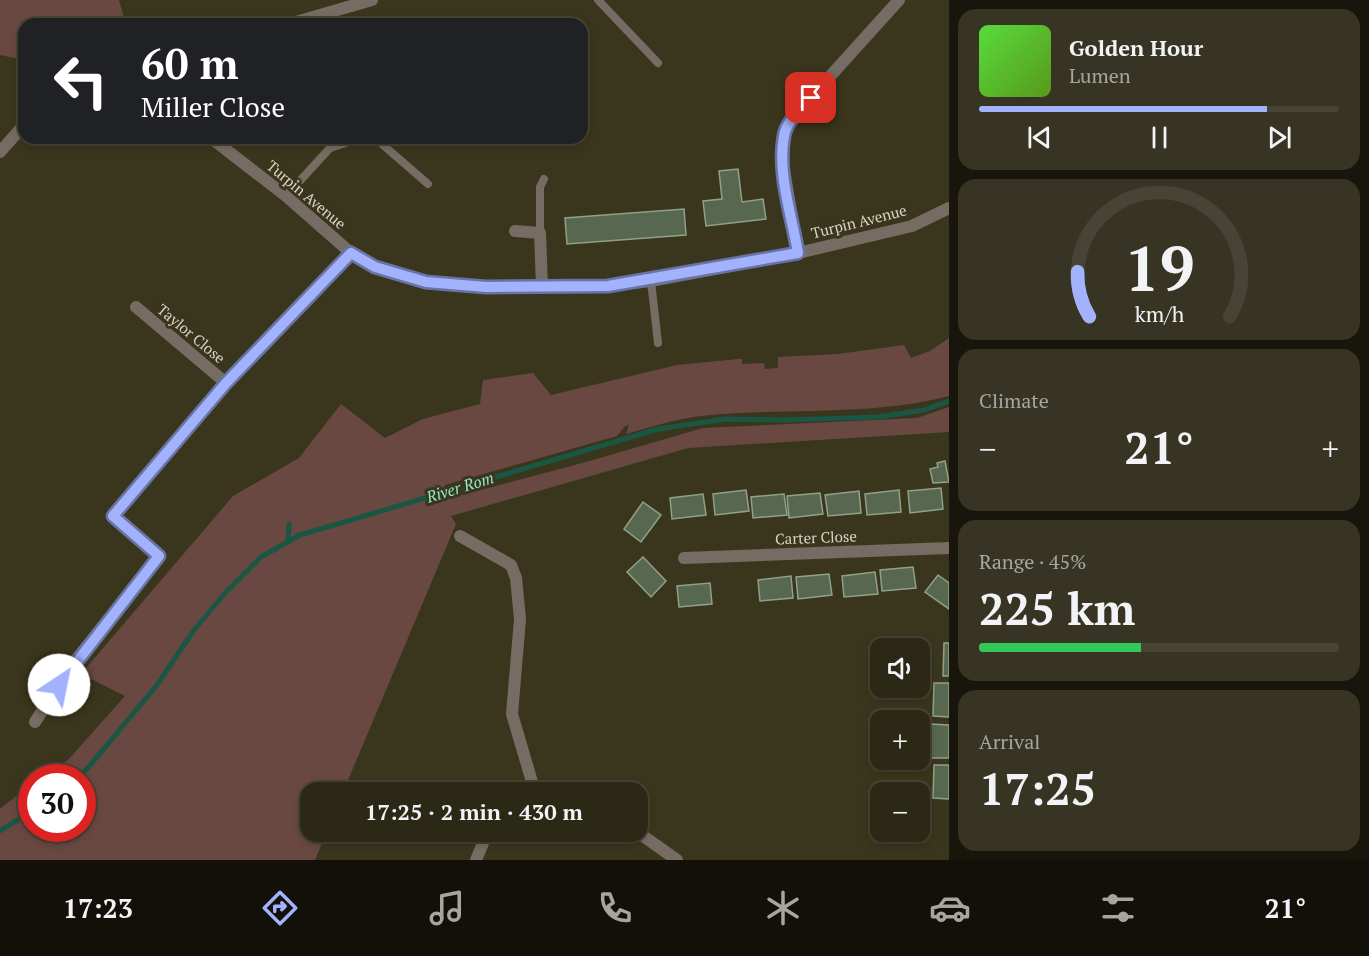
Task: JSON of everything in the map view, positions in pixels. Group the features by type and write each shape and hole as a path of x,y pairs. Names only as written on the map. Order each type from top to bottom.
{"street":[{"path":"310,18 372,0"},
{"path":"798,253 783,164 784,134 796,114 899,0"},
{"path":"0,151 18,132"},
{"name":"Turpin Avenue","path":"219,144 286,196 351,253 375,267 426,282 474,287 608,286 651,281 798,253 912,226 949,208"},
{"path":"515,231 540,233 542,287"},
{"path":"35,722 71,666 159,556 113,516 226,383 351,253"},
{"name":"Taylor Close","path":"136,307 226,383"},
{"path":"460,536 511,565 516,578 520,619 512,714 533,782"},
{"name":"Carter Close","path":"684,558 949,548"},
{"path":"648,839 677,860"},
{"path":"476,860 483,842"}],"lane":[{"path":"598,0 658,63"},
{"path":"286,196 330,148 342,144"},
{"path":"382,144 428,184"},
{"path":"540,233 540,187 544,179"},
{"path":"651,281 658,343"}],"shaded area":[{"path":"0,0 119,0 124,18 18,18 18,59 0,55"},
{"path":"949,338 949,396 861,409 700,416 626,434 629,425 625,426 617,436 445,485 439,501 703,428 917,418 949,407 949,432 688,448 451,516 456,524 347,782 300,782 300,842 322,842 315,860 0,860 0,809 18,794 18,842 96,842 96,764 62,764 125,696 81,674 233,496 299,458 341,404 385,438 423,419 480,404 483,380 533,373 551,395 677,365 742,359 742,364 764,363 765,369 778,368 778,357 838,354 904,345 911,358 930,351"}],"building":[{"path":"738,169 742,202 763,199 766,219 706,226 703,201 722,199 719,171"},
{"path":"684,209 686,235 567,244 565,218"},
{"path":"945,461 949,482 933,483 930,469 938,467 937,463"},
{"path":"941,488 943,509 910,513 908,491"},
{"path":"746,490 749,511 715,515 713,494"},
{"path":"899,490 901,512 867,515 865,494"},
{"path":"859,491 861,513 828,516 825,495"},
{"path":"820,493 823,514 789,518 787,496"},
{"path":"703,494 706,515 672,519 670,498"},
{"path":"784,494 787,515 753,518 751,497"},
{"path":"643,502 661,515 641,542 624,529"},
{"path":"643,557 666,581 651,597 627,572"},
{"path":"913,567 916,588 882,591 880,570"},
{"path":"875,572 878,594 844,597 842,576"},
{"path":"829,574 832,595 798,599 796,577"},
{"path":"938,575 949,583 949,609 925,592"},
{"path":"791,576 793,598 760,601 758,580"},
{"path":"710,583 712,604 679,607 677,586"},
{"path":"944,643 949,643 949,676 943,676"},
{"path":"934,683 949,683 949,717 933,716"},
{"path":"931,724 949,725 949,758 931,758"},
{"path":"934,765 949,765 949,799 933,798"}],"waterway":[{"name":"River Rom","path":"91,764 157,685 194,630 225,593 261,557 300,535 658,429 725,419 878,417 924,410 949,401"},
{"path":"288,542 289,524"},
{"name":"River Rom","path":"0,831 18,820"}],"route":[{"path":"59,685 71,666 159,556 113,516 226,383 351,253 375,267 426,282 474,287 608,286 651,281 798,253 783,164 784,134 796,114 811,98"}]}
